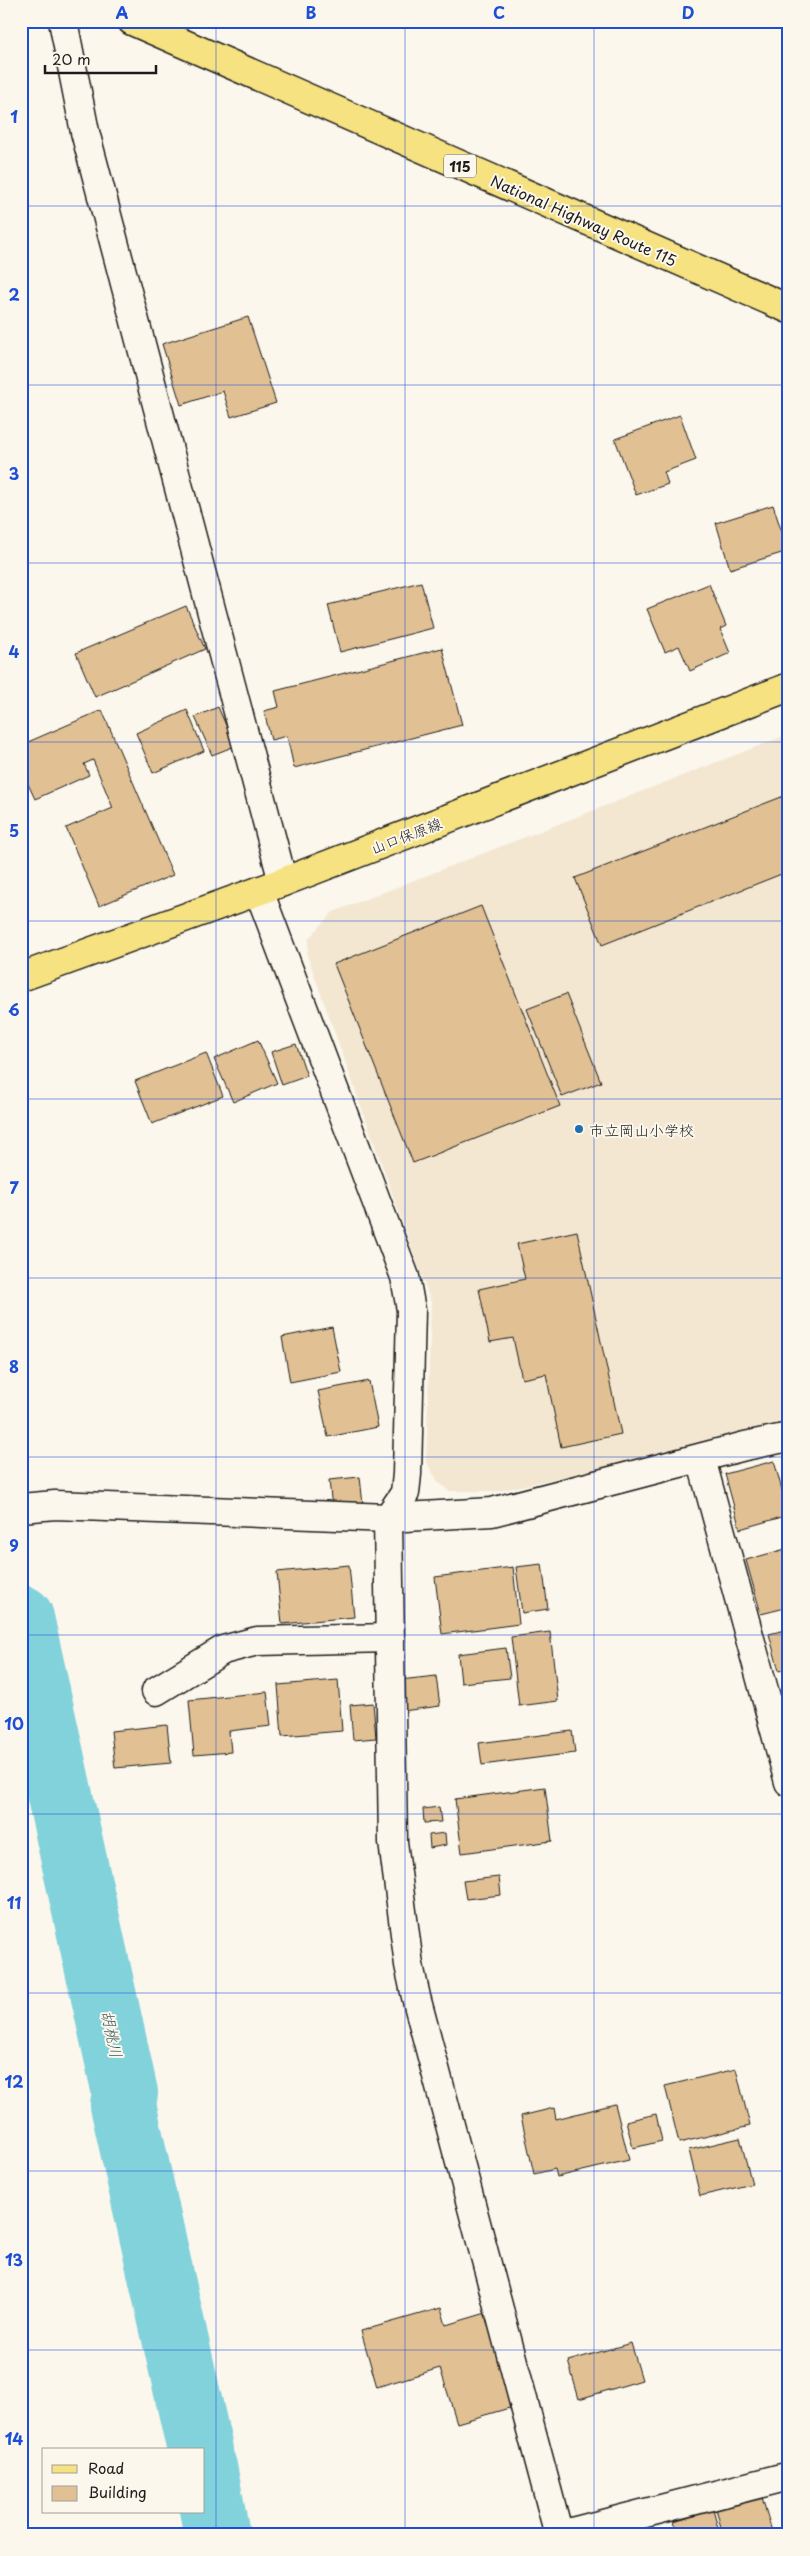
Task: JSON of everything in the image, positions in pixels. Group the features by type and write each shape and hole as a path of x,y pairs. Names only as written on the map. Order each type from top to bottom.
{"main road":[{"name":"National Highway Route 115","path":"132,21 789,309"},
{"name":"山口保原線","path":"21,977 271,887 789,687"}],"street":[{"path":"63,21 85,132 271,887 405,1277 411,1310 407,1474 405,1493 388,1518 393,1842 409,1965 559,2535 789,2476"},
{"path":"21,1508 55,1505 388,1518 492,1512 789,1437"},
{"path":"701,1459 789,1782"},
{"path":"156,1691 223,1650 257,1641 390,1638"}],"shaded area":[{"name":"市立岡山小学校","path":"789,734 789,1427 499,1491 449,1491 438,1482 426,1461 431,1302 307,955 309,938 333,912"}],"building":[{"path":"248,317 276,403 231,417 223,391 181,405 162,344"},
{"path":"680,415 696,460 664,472 668,484 636,495 615,439"},
{"path":"773,505 788,551 730,569 716,523"},
{"path":"421,582 433,628 340,652 328,605"},
{"path":"709,584 726,626 720,629 730,653 690,671 679,646 665,652 647,609"},
{"path":"186,606 205,649 95,697 76,653"},
{"path":"442,648 462,725 294,768 287,736 271,740 264,711 279,707 275,691"},
{"path":"218,707 235,746 212,755 195,717"},
{"path":"102,710 173,875 99,906 66,828 113,808 93,760 84,764 89,775 35,799 21,769 21,745"},
{"path":"187,710 204,751 153,773 136,733"},
{"path":"789,794 789,871 602,945 575,878"},
{"path":"481,906 560,1106 413,1163 334,964"},
{"path":"566,994 601,1082 562,1097 527,1009"},
{"path":"258,1040 277,1083 233,1102 214,1059"},
{"path":"296,1044 307,1076 282,1085 271,1052"},
{"path":"206,1053 223,1096 152,1124 135,1081"},
{"path":"577,1231 621,1434 561,1447 546,1374 522,1379 513,1338 490,1342 479,1289 525,1279 517,1244"},
{"path":"332,1327 341,1372 290,1382 282,1337"},
{"path":"369,1381 378,1427 328,1437 318,1391"},
{"path":"774,1461 789,1515 740,1529 725,1474"},
{"path":"360,1477 363,1505 332,1508 329,1480"},
{"path":"789,1548 789,1607 761,1614 746,1560"},
{"path":"542,1564 548,1609 522,1613 516,1567"},
{"path":"349,1565 354,1617 282,1624 277,1572"},
{"path":"513,1567 519,1624 442,1634 435,1577"},
{"path":"789,1629 789,1668 779,1671 769,1634"},
{"path":"550,1632 558,1701 519,1706 511,1637"},
{"path":"506,1648 510,1678 461,1683 458,1654"},
{"path":"436,1676 440,1706 403,1711 400,1680"},
{"path":"338,1680 342,1731 282,1736 278,1685"},
{"path":"789,1689 789,1706 784,1690"},
{"path":"267,1692 271,1726 229,1731 231,1752 194,1755 189,1700"},
{"path":"373,1703 376,1738 353,1740 350,1705"},
{"path":"167,1725 171,1763 115,1768 111,1731"},
{"path":"572,1731 575,1753 482,1765 479,1743"},
{"path":"545,1787 552,1841 462,1853 455,1799"},
{"path":"439,1807 441,1822 424,1823 423,1809"},
{"path":"445,1833 446,1845 430,1848 429,1835"},
{"path":"499,1877 501,1895 466,1899 463,1881"},
{"path":"736,2069 750,2126 679,2143 665,2086"},
{"path":"615,2104 629,2160 557,2177 555,2169 534,2174 521,2116 554,2108 556,2119"},
{"path":"656,2114 662,2141 633,2148 626,2121"},
{"path":"740,2138 752,2184 700,2196 689,2150"},
{"path":"441,2308 446,2325 486,2313 513,2407 457,2423 440,2368 377,2387 361,2331"},
{"path":"631,2343 642,2380 579,2399 568,2361"},
{"path":"759,2487 773,2535 723,2535 714,2501"},
{"path":"713,2510 720,2535 678,2535 674,2522"}],"waterway":[{"name":"胡桃川","path":"21,1618 125,2093 123,2105 200,2448"},
{"name":"胡桃川","path":"205,2472 217,2535"}],"place":[{"name":"市立岡山小学校","path":"579,1129"}]}
